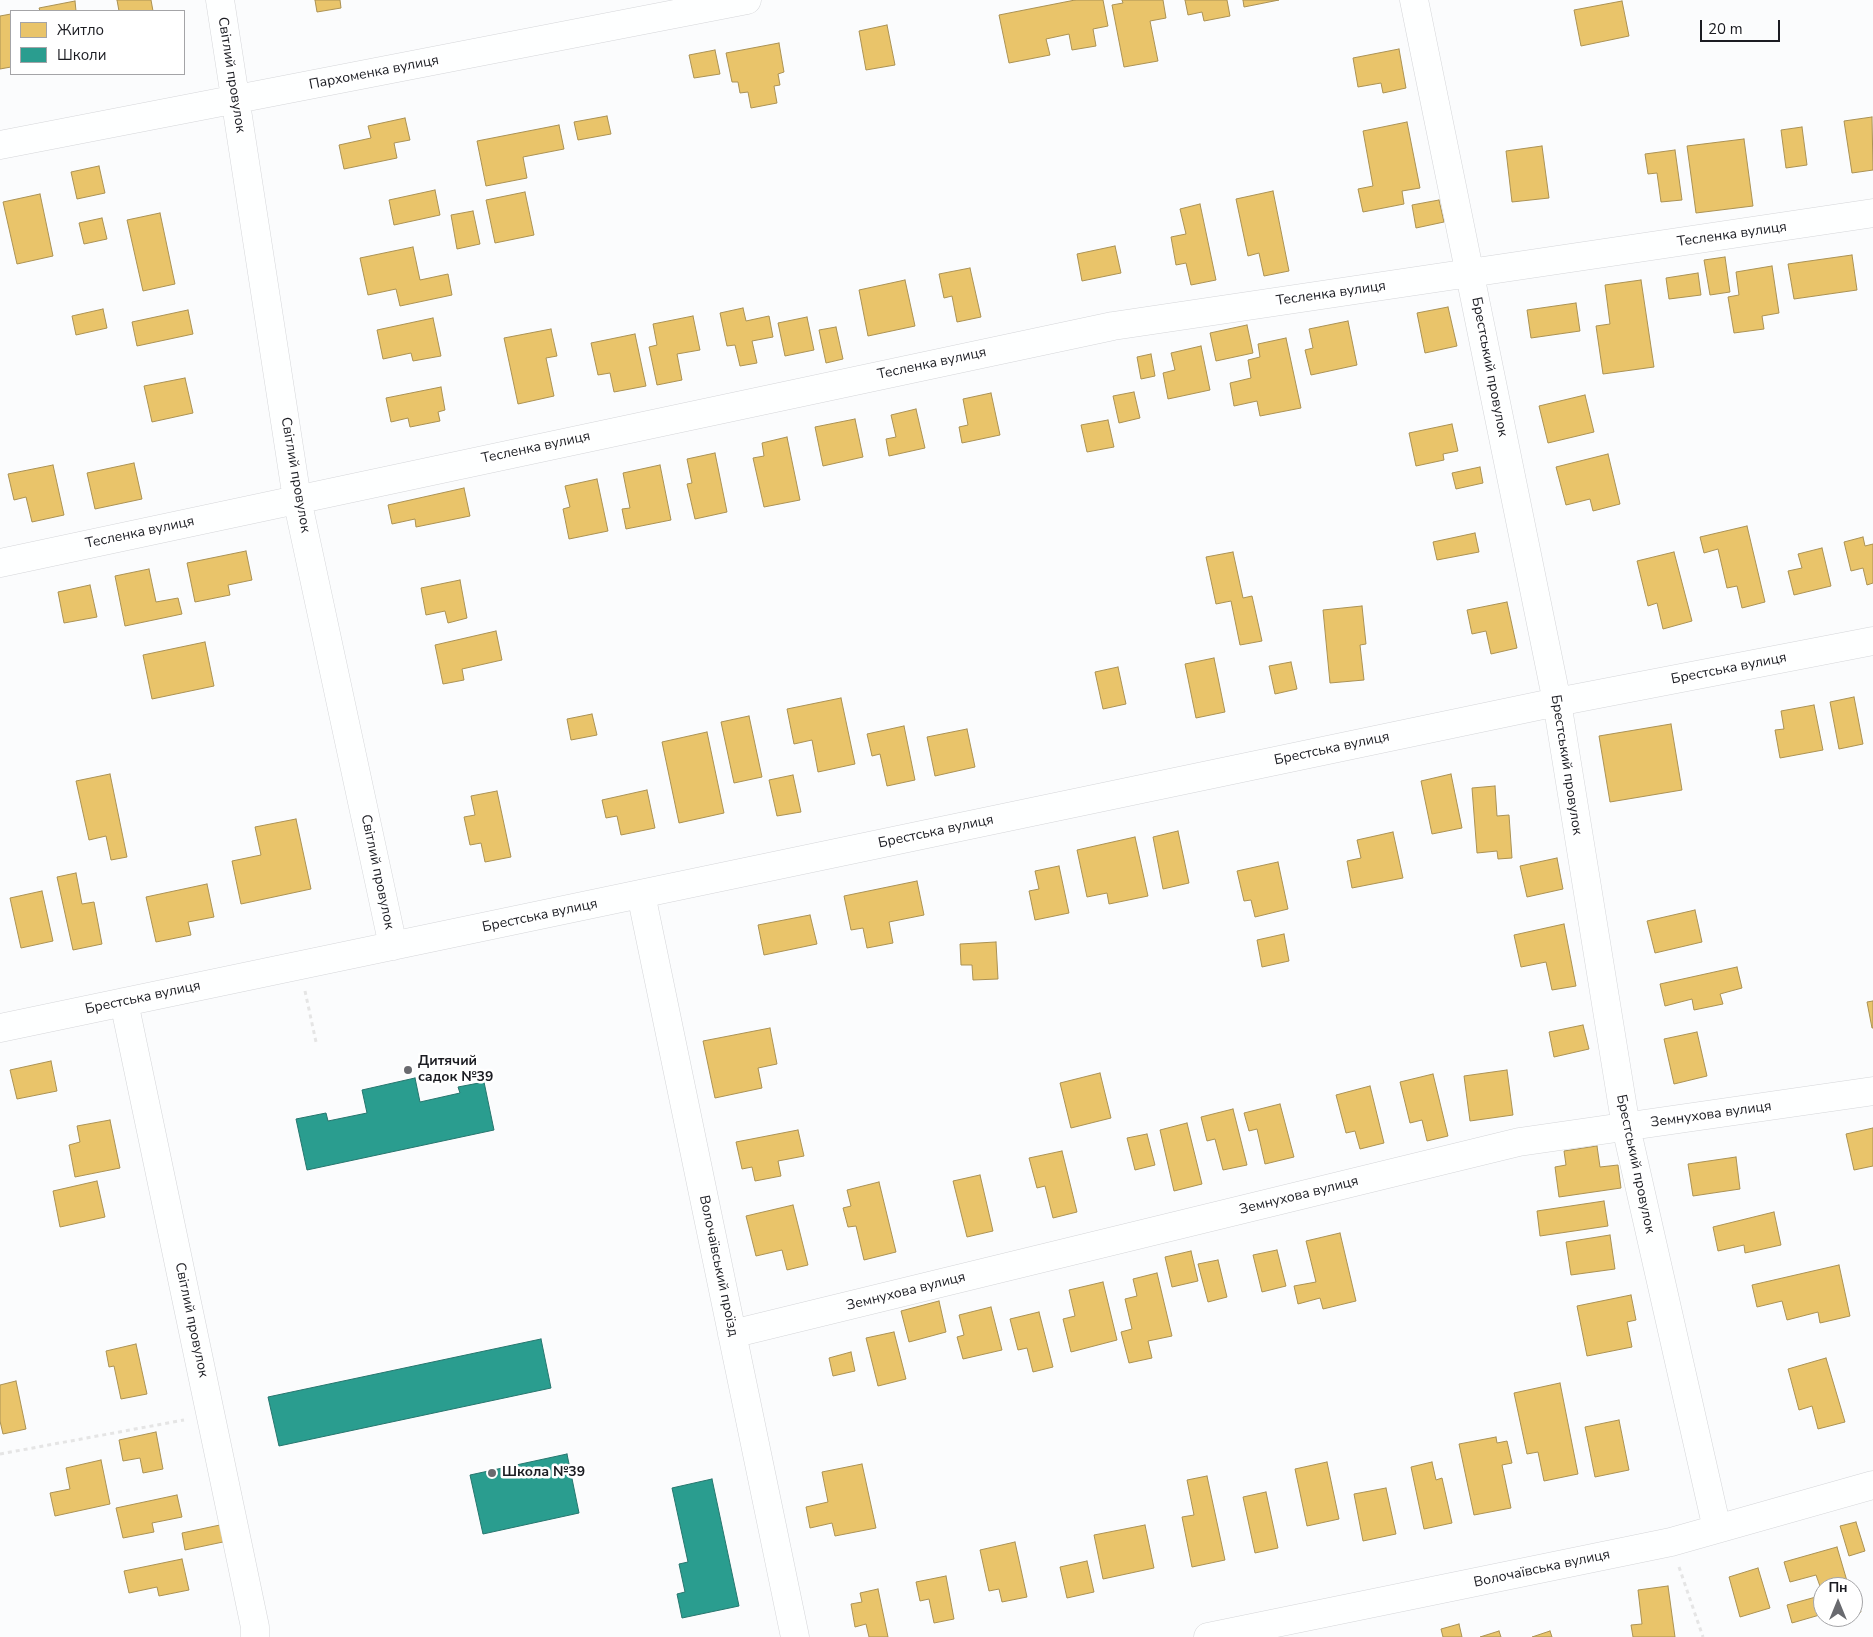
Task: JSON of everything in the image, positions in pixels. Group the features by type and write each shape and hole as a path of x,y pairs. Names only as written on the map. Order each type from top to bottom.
{"street":[{"name":"Світлий провулок","path":"220,0 297,499 393,946"},
{"name":"Пархоменка вулиця","path":"0,145 747,0"},
{"name":"Брестський провулок","path":"1414,0 1557,702 1626,1127 1717,1529"},
{"name":"Тесленка вулиця","path":"0,562 1113,326 1873,213"},
{"name":"Брестська вулиця","path":"0,1028 1557,702 1873,641"},
{"name":"Волочаївський проїзд","path":"641,894 795,1637"},
{"name":"Світлий провулок","path":"124,1002 255,1627 255,1637"},
{"name":"Земнухова вулиця","path":"732,1334 1519,1142 1873,1091"},
{"name":"Волочаївська вулиця","path":"1208,1637 1671,1542 1873,1485"}],"path":[{"path":"300,966 316,1042"},
{"path":"0,1454 211,1415"},
{"path":"1671,1542 1704,1637"}],"building: Житло":[{"path":"117,0 151,0 153,10 119,10"},
{"path":"315,0 340,0 341,8 317,12"},
{"path":"1075,0 1103,0 1108,26 1093,29 1096,46 1072,50 1069,34 1046,39 1050,55 1009,63 999,15"},
{"path":"1122,0 1163,0 1166,18 1150,21 1158,61 1124,67 1112,5 1123,3"},
{"path":"1185,0 1227,0 1230,16 1204,21 1202,12 1188,15"},
{"path":"1243,0 1279,0 1244,7"},
{"path":"75,1 76,10 40,10 39,8"},
{"path":"1622,1 1629,36 1581,46 1574,10"},
{"path":"10,14 10,67 0,69 0,16"},
{"path":"887,25 895,65 866,70 859,31"},
{"path":"779,43 784,72 778,74 780,85 774,86 777,103 751,108 748,92 740,93 738,82 732,82 726,53"},
{"path":"1399,49 1406,88 1383,93 1381,83 1358,87 1353,58"},
{"path":"715,50 720,74 694,78 689,55"},
{"path":"607,116 611,134 578,140 574,122"},
{"path":"1872,117 1873,170 1852,173 1844,121"},
{"path":"405,118 410,140 394,143 397,158 344,169 339,145 371,138 368,126"},
{"path":"1407,122 1420,188 1402,191 1404,204 1363,212 1358,189 1373,186 1363,131"},
{"path":"559,125 564,149 523,157 527,178 486,186 477,141"},
{"path":"1802,127 1807,165 1786,168 1781,130"},
{"path":"1744,139 1753,206 1696,213 1687,146"},
{"path":"1542,146 1549,198 1512,202 1506,151"},
{"path":"1675,150 1682,200 1661,202 1657,173 1648,174 1645,154"},
{"path":"99,166 105,193 77,199 71,172"},
{"path":"435,190 440,215 394,225 389,200"},
{"path":"1273,191 1289,271 1264,276 1259,253 1248,256 1236,199"},
{"path":"525,192 534,235 495,243 486,200"},
{"path":"40,194 53,256 17,264 3,202"},
{"path":"1439,200 1444,222 1416,228 1412,205"},
{"path":"1200,204 1216,280 1191,285 1186,263 1176,265 1171,237 1186,234 1180,209"},
{"path":"473,211 480,244 457,249 451,215"},
{"path":"160,213 175,284 143,291 127,220"},
{"path":"102,218 107,239 84,244 79,223"},
{"path":"1115,246 1121,273 1082,281 1077,254"},
{"path":"413,247 420,280 448,274 452,295 400,306 396,289 368,295 360,258"},
{"path":"1852,255 1857,290 1794,299 1788,264"},
{"path":"1725,257 1730,292 1710,295 1704,260"},
{"path":"1772,266 1779,313 1762,316 1764,329 1734,333 1728,297 1739,295 1736,272"},
{"path":"970,268 981,317 957,322 952,296 944,298 939,274"},
{"path":"1698,273 1701,295 1669,299 1666,278"},
{"path":"905,280 915,326 868,336 859,290"},
{"path":"1641,280 1654,367 1603,374 1596,326 1610,324 1605,285"},
{"path":"1576,303 1580,331 1531,338 1527,310"},
{"path":"1448,307 1457,346 1425,353 1417,313"},
{"path":"743,308 746,321 769,316 773,337 752,341 757,363 740,366 735,345 727,346 720,313"},
{"path":"103,309 107,328 76,335 72,316"},
{"path":"188,310 193,334 137,346 132,322"},
{"path":"693,316 700,350 677,354 682,380 657,385 649,347 657,345 653,324"},
{"path":"807,317 814,350 785,356 778,323"},
{"path":"433,318 441,356 413,361 411,353 383,359 377,330"},
{"path":"1348,321 1357,365 1311,375 1305,350 1313,348 1309,329"},
{"path":"1247,325 1253,353 1216,361 1210,333"},
{"path":"836,327 843,359 826,363 819,330"},
{"path":"551,329 557,356 546,358 554,396 518,404 504,338"},
{"path":"635,334 646,386 614,392 610,373 598,375 591,343"},
{"path":"1286,338 1301,408 1260,416 1257,401 1234,406 1230,383 1251,378 1248,360 1260,357 1258,344"},
{"path":"1201,346 1210,390 1168,399 1163,373 1175,370 1171,353"},
{"path":"1151,354 1155,376 1141,379 1137,357"},
{"path":"185,378 193,413 152,422 144,386"},
{"path":"441,387 445,410 438,412 440,421 410,427 408,418 391,422 386,398"},
{"path":"1134,392 1140,418 1119,423 1113,396"},
{"path":"991,393 1000,435 962,443 959,427 968,425 963,399"},
{"path":"1585,395 1594,432 1548,443 1539,406"},
{"path":"916,409 925,448 889,456 886,439 896,437 891,415"},
{"path":"855,419 863,457 823,466 815,427"},
{"path":"1108,420 1114,447 1087,452 1081,425"},
{"path":"1452,424 1458,451 1443,454 1444,460 1416,466 1409,433"},
{"path":"787,437 800,500 764,507 753,458 764,456 762,443"},
{"path":"715,453 727,512 695,519 687,484 692,483 687,459"},
{"path":"1608,454 1620,504 1593,511 1590,499 1566,505 1556,467"},
{"path":"134,463 142,499 95,509 87,473"},
{"path":"53,465 64,515 32,522 26,497 14,500 8,474"},
{"path":"660,465 671,520 626,529 622,509 630,508 623,473"},
{"path":"1480,467 1483,483 1456,489 1452,473"},
{"path":"597,479 608,531 569,539 563,509 570,507 565,486"},
{"path":"464,488 470,516 416,527 415,519 392,524 388,505"},
{"path":"1747,526 1765,602 1742,608 1737,586 1727,588 1718,549 1704,553 1700,537"},
{"path":"1475,533 1479,552 1437,560 1433,542"},
{"path":"1863,537 1865,546 1873,544 1873,583 1867,585 1863,568 1851,571 1844,542"},
{"path":"1822,548 1831,586 1794,595 1788,571 1802,568 1798,554"},
{"path":"246,551 252,580 228,585 230,595 195,602 187,563"},
{"path":"1233,552 1243,598 1252,596 1262,641 1240,645 1231,601 1216,604 1206,557"},
{"path":"1674,552 1692,621 1663,629 1657,603 1648,606 1637,561"},
{"path":"149,569 156,602 178,598 182,614 125,626 115,576"},
{"path":"460,580 467,618 448,623 445,611 426,615 421,588"},
{"path":"90,585 97,617 64,623 58,592"},
{"path":"1507,602 1517,648 1491,654 1486,631 1472,634 1467,610"},
{"path":"1362,606 1366,644 1360,645 1364,680 1330,683 1323,610"},
{"path":"496,631 502,660 462,669 464,680 443,684 435,645"},
{"path":"205,642 214,686 152,699 143,655"},
{"path":"1214,658 1225,712 1196,718 1185,664"},
{"path":"1291,662 1297,689 1275,694 1269,666"},
{"path":"1118,667 1126,704 1103,709 1095,672"},
{"path":"1854,697 1863,744 1839,749 1830,702"},
{"path":"841,698 855,764 818,772 812,740 794,744 787,709"},
{"path":"1814,705 1823,750 1780,758 1775,730 1784,729 1781,711"},
{"path":"592,714 597,735 571,740 567,719"},
{"path":"749,716 762,777 734,783 721,722"},
{"path":"1671,724 1682,790 1610,802 1599,736"},
{"path":"904,726 915,780 887,786 880,754 872,756 867,734"},
{"path":"967,729 975,767 935,776 927,737"},
{"path":"707,732 724,813 679,823 662,742"},
{"path":"110,774 127,857 111,860 106,836 89,840 76,781"},
{"path":"1451,774 1462,828 1432,834 1421,781"},
{"path":"793,775 801,812 777,816 769,780"},
{"path":"1495,786 1497,816 1509,815 1512,858 1498,859 1497,851 1477,853 1472,788"},
{"path":"647,790 655,828 621,835 617,816 606,818 602,800"},
{"path":"497,791 511,857 485,862 481,843 470,845 464,817 475,815 471,796"},
{"path":"296,819 311,889 241,904 232,861 261,855 255,827"},
{"path":"1178,831 1189,883 1163,889 1153,837"},
{"path":"1393,832 1403,878 1352,888 1347,861 1361,858 1357,840"},
{"path":"1135,837 1148,896 1109,904 1107,893 1087,897 1077,850"},
{"path":"1557,858 1563,889 1527,897 1520,866"},
{"path":"1278,862 1288,909 1255,917 1251,900 1244,901 1237,871"},
{"path":"1059,866 1069,913 1035,920 1029,891 1039,889 1035,871"},
{"path":"76,873 82,904 94,902 102,944 73,950 57,877"},
{"path":"917,881 924,915 889,922 893,943 867,948 863,928 851,930 844,896"},
{"path":"207,884 214,917 188,922 191,935 156,942 146,897"},
{"path":"42,891 53,941 21,948 10,898"},
{"path":"1695,910 1702,942 1655,953 1647,921"},
{"path":"810,915 817,944 764,955 758,925"},
{"path":"1564,924 1576,986 1552,990 1546,962 1521,967 1514,935"},
{"path":"1284,934 1289,961 1262,967 1257,940"},
{"path":"996,942 998,979 973,980 972,965 961,965 960,944"},
{"path":"1737,967 1742,988 1720,994 1723,1004 1694,1010 1692,999 1665,1006 1660,984"},
{"path":"1873,1001 1873,1028 1872,1028 1867,1002"},
{"path":"1583,1025 1589,1049 1554,1057 1549,1032"},
{"path":"770,1028 777,1064 758,1068 762,1088 715,1098 703,1041"},
{"path":"1697,1032 1707,1076 1674,1084 1664,1039"},
{"path":"51,1061 57,1091 17,1099 10,1070"},
{"path":"1507,1070 1513,1115 1470,1121 1464,1076"},
{"path":"1100,1073 1111,1118 1071,1128 1060,1083"},
{"path":"1433,1074 1448,1136 1427,1141 1422,1120 1410,1123 1400,1082"},
{"path":"1370,1086 1384,1143 1360,1149 1355,1131 1346,1133 1336,1095"},
{"path":"1280,1104 1294,1157 1265,1164 1257,1129 1249,1131 1244,1113"},
{"path":"1233,1109 1247,1165 1223,1170 1215,1139 1207,1141 1201,1117"},
{"path":"110,1120 120,1168 75,1177 69,1145 80,1142 77,1126"},
{"path":"1187,1123 1202,1184 1174,1191 1160,1130"},
{"path":"1873,1128 1873,1166 1854,1170 1846,1134"},
{"path":"798,1130 804,1156 778,1161 781,1176 755,1181 752,1167 742,1169 736,1142"},
{"path":"1147,1134 1155,1165 1135,1170 1127,1138"},
{"path":"1597,1146 1600,1167 1618,1165 1621,1188 1559,1197 1555,1167 1566,1165 1564,1151"},
{"path":"1062,1151 1077,1212 1053,1218 1045,1186 1037,1188 1029,1158"},
{"path":"1736,1157 1740,1189 1693,1196 1688,1164"},
{"path":"980,1175 993,1231 967,1237 953,1181"},
{"path":"97,1181 105,1217 60,1227 53,1191"},
{"path":"879,1182 896,1252 864,1260 856,1226 848,1227 843,1208 851,1206 847,1190"},
{"path":"1604,1201 1608,1226 1540,1236 1537,1211"},
{"path":"793,1205 808,1265 787,1270 782,1250 756,1256 746,1216"},
{"path":"1774,1212 1781,1245 1745,1253 1744,1245 1718,1251 1713,1227"},
{"path":"1340,1233 1356,1301 1323,1309 1320,1298 1298,1304 1294,1286 1316,1282 1306,1241"},
{"path":"1610,1235 1615,1269 1571,1275 1566,1242"},
{"path":"1277,1250 1286,1286 1262,1292 1253,1255"},
{"path":"1191,1251 1198,1281 1172,1287 1165,1257"},
{"path":"1218,1260 1227,1297 1208,1302 1198,1264"},
{"path":"1839,1265 1850,1316 1820,1323 1818,1312 1787,1320 1782,1301 1757,1307 1752,1285"},
{"path":"1157,1273 1172,1336 1148,1341 1152,1358 1129,1363 1121,1332 1132,1329 1125,1299 1137,1296 1133,1279"},
{"path":"1103,1282 1117,1340 1071,1352 1063,1319 1075,1316 1069,1290"},
{"path":"1631,1295 1636,1320 1627,1322 1632,1347 1587,1356 1577,1306"},
{"path":"939,1301 946,1332 909,1342 901,1311"},
{"path":"991,1307 1002,1350 963,1359 957,1337 964,1335 959,1315"},
{"path":"1039,1312 1053,1367 1033,1372 1027,1348 1018,1350 1010,1319"},
{"path":"894,1332 906,1379 878,1386 866,1338"},
{"path":"136,1344 147,1394 121,1399 114,1366 109,1367 106,1351"},
{"path":"851,1352 855,1371 833,1376 829,1358"},
{"path":"1826,1358 1845,1422 1818,1429 1812,1406 1799,1410 1788,1369"},
{"path":"16,1381 26,1429 3,1434 0,1421 0,1385"},
{"path":"1560,1383 1578,1474 1544,1481 1538,1452 1527,1454 1514,1393"},
{"path":"1619,1420 1629,1470 1595,1477 1585,1427"},
{"path":"156,1432 163,1469 143,1473 140,1458 123,1461 119,1440"},
{"path":"1496,1437 1497,1443 1507,1441 1512,1463 1502,1465 1511,1508 1474,1515 1459,1444"},
{"path":"101,1460 110,1504 55,1516 50,1493 70,1489 66,1468"},
{"path":"1327,1462 1339,1519 1307,1526 1295,1469"},
{"path":"1432,1462 1436,1480 1442,1478 1452,1523 1424,1529 1411,1467"},
{"path":"862,1464 876,1528 835,1536 832,1523 810,1528 806,1507 828,1502 822,1472"},
{"path":"1207,1476 1225,1560 1192,1567 1182,1517 1194,1515 1187,1480"},
{"path":"1386,1488 1396,1534 1363,1541 1354,1494"},
{"path":"1266,1492 1278,1548 1255,1553 1243,1497"},
{"path":"177,1495 182,1517 152,1523 154,1532 123,1538 116,1508"},
{"path":"1856,1522 1865,1551 1849,1556 1840,1526"},
{"path":"220,1525 223,1542 185,1550 182,1533"},
{"path":"1145,1525 1154,1568 1103,1579 1094,1535"},
{"path":"1015,1542 1027,1597 1002,1602 999,1589 989,1591 980,1550"},
{"path":"1837,1547 1846,1577 1817,1577 1816,1575 1790,1582 1784,1562"},
{"path":"182,1559 189,1590 159,1596 157,1587 129,1593 124,1571"},
{"path":"1087,1561 1094,1592 1067,1598 1060,1567"},
{"path":"1758,1568 1770,1608 1740,1617 1729,1577"},
{"path":"946,1576 954,1619 934,1623 929,1599 920,1601 916,1582"},
{"path":"1668,1586 1675,1637 1633,1637 1631,1625 1642,1624 1638,1590"},
{"path":"878,1589 888,1637 869,1637 866,1624 855,1627 851,1604 862,1602 860,1593"},
{"path":"1813,1598 1813,1617 1792,1623 1787,1605"},
{"path":"1459,1624 1462,1637 1443,1637 1441,1629"},
{"path":"1499,1631 1501,1637 1480,1637"},
{"path":"1550,1631 1552,1637 1532,1637"}],"building: Школи":[{"path":"415,1078 420,1102 460,1093 458,1087 484,1082 494,1130 307,1170 296,1119 326,1113 328,1121 367,1113 362,1090"},
{"path":"541,1339 551,1388 279,1446 268,1397"},
{"path":"567,1454 579,1513 483,1534 470,1475"},
{"path":"712,1479 739,1606 682,1618 677,1594 685,1592 679,1564 688,1562 672,1488"}],"place":[{"name":"Дитячий садок №39","path":"408,1070"},
{"name":"Школа №39","path":"492,1473"}]}
